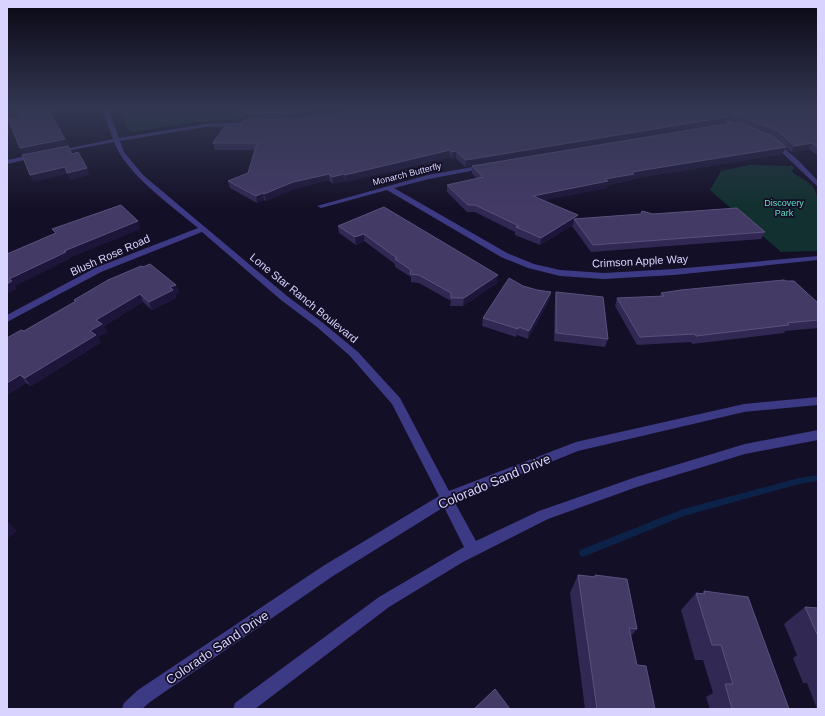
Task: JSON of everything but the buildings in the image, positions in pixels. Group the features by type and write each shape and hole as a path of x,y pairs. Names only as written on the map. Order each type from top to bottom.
{"street":[{"path":"51,153 104,142"},
{"name":"Lone Star Ranch Boulevard","path":"117,142 121,152 141,176 284,298 320,325 354,354 396,401 474,550"},
{"path":"775,142 797,162 818,185"},
{"path":"7,162 44,154"},
{"name":"Monarch Butterfly","path":"321,206 428,177 494,165"},
{"name":"Crimson Apple Way","path":"388,188 504,255 531,266 560,273 604,276 674,272 818,258"},
{"name":"Blush Rose Road","path":"7,319 98,270 203,229"},
{"name":"Colorado Sand Drive","path":"130,709 144,696 328,571 447,498 576,447 744,408 818,401"},
{"path":"241,709 384,602 458,557 544,515 636,482 746,449 818,435"}],"green space":[{"name":"Discovery Park","path":"750,165 792,166 794,168 791,171 813,187 818,200 819,209 818,251 781,252 710,190 721,171"}],"waterway":[{"path":"583,553 683,513 799,481 818,478"}]}
